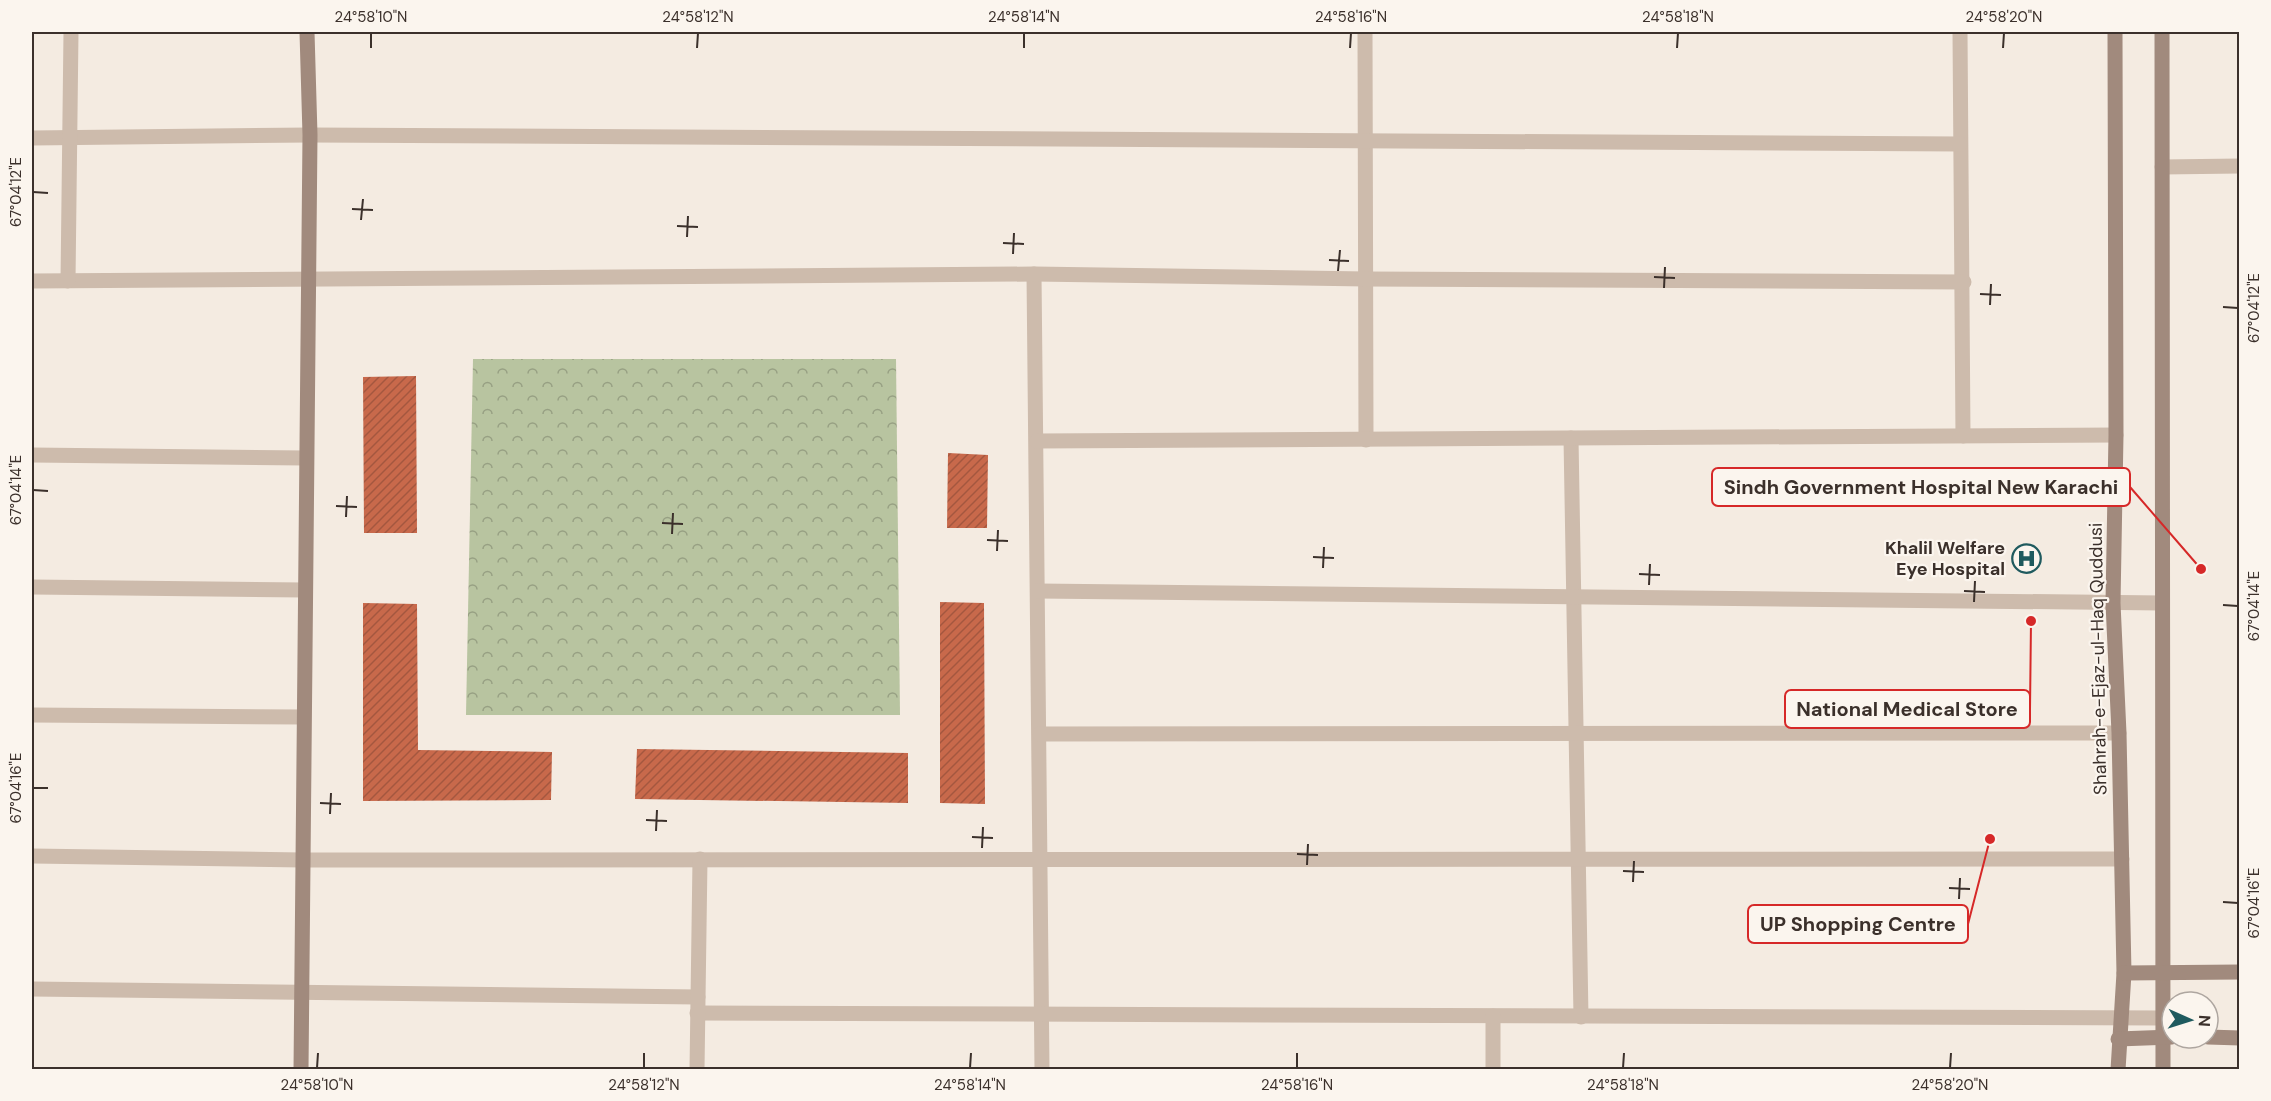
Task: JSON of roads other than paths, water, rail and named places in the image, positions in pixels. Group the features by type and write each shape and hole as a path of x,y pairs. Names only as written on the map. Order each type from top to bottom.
{"main road":[{"path":"301,1070 305,458 310,135 307,32"},
{"name":"Shahrah-e-Ejaz-ul-Haq Quddusi","path":"2115,32 2116,435 2113,603 2119,734 2124,973 2118,1039 2118,1070"},
{"path":"2162,32 2164,990"},
{"path":"2124,973 2240,972"},
{"path":"2118,1039 2160,1037"},
{"path":"2220,1037 2240,1038"},
{"path":"2163,1070 2165,1050"}],"street":[{"path":"68,281 71,32"},
{"path":"1365,32 1366,440"},
{"path":"1960,32 1964,282 1963,436"},
{"path":"32,138 310,135 1960,144"},
{"path":"2162,167 2240,166"},
{"path":"32,281 307,277 1034,274 1366,279 1964,282"},
{"path":"1034,274 1042,1070"},
{"path":"1037,441 2116,435"},
{"path":"1571,438 1581,1017"},
{"path":"32,455 305,458"},
{"path":"32,587 304,590"},
{"path":"1038,591 2162,603"},
{"path":"32,715 303,717"},
{"path":"1040,734 1576,732 2119,734"},
{"path":"32,856 302,860 2122,859"},
{"path":"697,1070 700,860"},
{"path":"32,989 699,997"},
{"path":"697,1012 1042,1016 2160,1018"},
{"path":"1492,1070 1493,1016"}],"place":[{"name":"Khalil Welfare Eye Hospital","path":"2026,558"},
{"name":"Sindh Government Hospital New Karachi","path":"2201,569"},
{"name":"National Medical Store","path":"2031,621"},
{"name":"UP Shopping Centre","path":"1990,839"}]}
